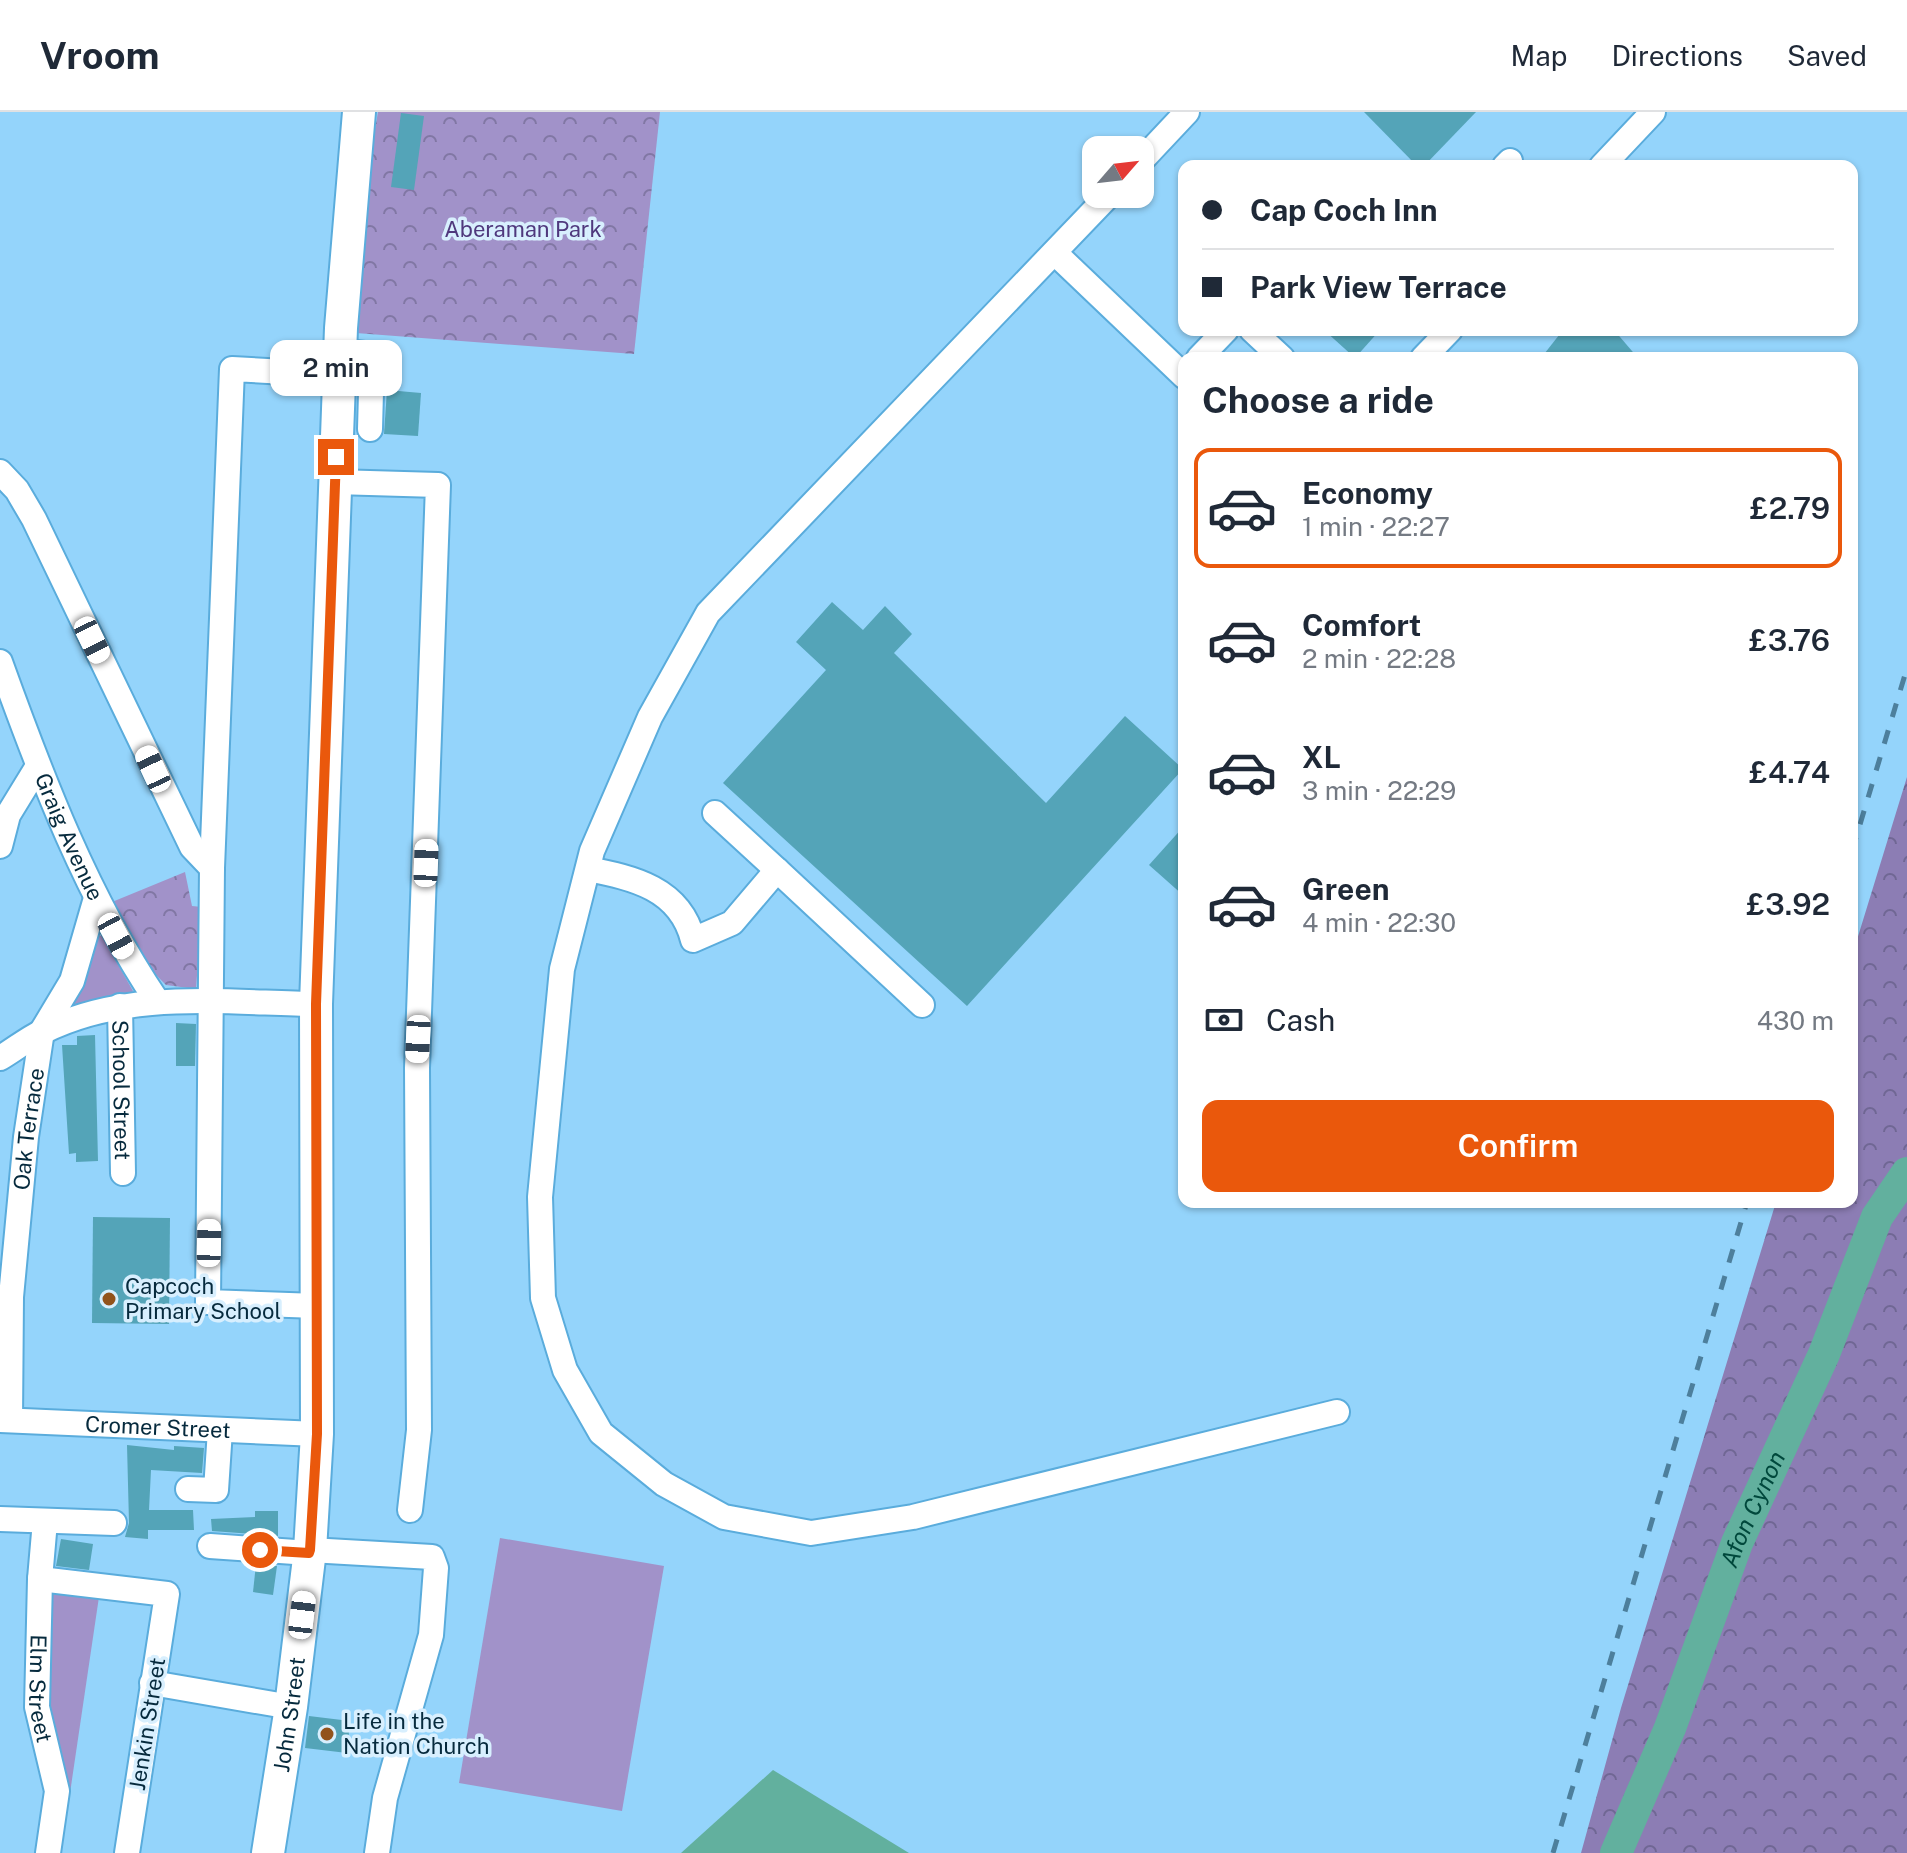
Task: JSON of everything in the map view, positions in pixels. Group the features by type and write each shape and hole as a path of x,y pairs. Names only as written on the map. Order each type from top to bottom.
{"main road":[{"name":"John Street","path":"268,1853 291,1707 310,1552 317,1434 316,1004 340,351 359,112"}],"street":[{"path":"1154,147 1187,112"},
{"path":"1608,160 1653,112"},
{"path":"1097,208 708,613 650,717 592,851 562,969 540,1197 543,1298 565,1370 601,1433 664,1484 724,1517 811,1533 913,1517 1337,1412"},
{"path":"1055,253 1178,363"},
{"path":"1205,352 1220,336"},
{"path":"1258,336 1276,352"},
{"path":"1429,352 1444,336"},
{"path":"317,1306 208,1302 212,868 232,369 340,351 372,355 370,429"},
{"path":"0,472 17,490 34,519 192,847 212,868"},
{"path":"335,482 438,485 417,1068 419,1430 410,1510"},
{"name":"Graig Avenue","path":"0,662 38,766 96,898 126,956 157,1001"},
{"path":"0,846 8,815 38,766"},
{"path":"715,813 922,1005"},
{"path":"588,869 633,878 667,894 690,927 693,940 732,923 777,870"},
{"path":"42,1031 72,981 96,898"},
{"path":"0,1058 42,1031 120,1006 157,1001 316,1004"},
{"name":"School Street","path":"120,1006 123,1173"},
{"name":"Oak Terrace","path":"5,1420 5,1328 26,1137 42,1031"},
{"name":"Cromer Street","path":"5,1420 317,1434"},
{"path":"188,1489 216,1490 220,1430"},
{"path":"0,1519 114,1523"},
{"name":"Elm Street","path":"45,1521 40,1579 37,1707 57,1791 48,1853"},
{"path":"210,1546 432,1557 436,1568 431,1635 385,1798 377,1853"},
{"name":"Jenkin Street","path":"40,1579 167,1594 127,1853"},
{"path":"152,1683 291,1707"}],"green space":[{"name":"Aberaman Park","path":"378,112 660,112 634,354 356,333 367,173"},
{"path":"1907,777 1907,1853 1581,1853 1621,1708 1774,1208 1858,1208 1858,936"},
{"path":"185,872 192,906 202,907 196,989 166,985 148,967 112,902"},
{"path":"97,935 102,936 133,991 131,995 71,1012 68,1006"},
{"path":"500,1538 664,1566 622,1811 459,1783"},
{"path":"52,1590 100,1590 70,1793 50,1739 45,1649"}],"shaded area":[{"path":"773,1770 909,1853 681,1853"}],"building":[{"path":"1364,112 1476,112 1430,160 1411,160"},
{"path":"401,113 424,116 414,190 391,187"},
{"path":"1331,336 1375,336 1360,352 1348,352"},
{"path":"1558,336 1619,336 1633,352 1546,352"},
{"path":"387,390 421,393 418,436 384,434"},
{"path":"832,602 863,630 885,606 912,634 894,653 1046,803 1125,716 1178,764 1178,774 967,1006 723,783 826,670 796,642"},
{"path":"1178,833 1178,891 1149,865"},
{"path":"176,1023 196,1024 195,1066 176,1066"},
{"path":"95,1035 98,1161 76,1162 76,1153 69,1154 62,1045 77,1045 77,1036"},
{"path":"93,1217 170,1218 169,1324 92,1323"},
{"path":"127,1445 174,1450 174,1446 204,1448 202,1473 151,1470 149,1510 193,1510 194,1530 148,1530 148,1539 125,1537 129,1523"},
{"path":"255,1511 278,1511 278,1536 212,1531 211,1519 255,1517"},
{"path":"61,1539 93,1544 89,1570 56,1566"},
{"path":"256,1564 277,1566 273,1595 253,1592"},
{"name":"Life in the Nation Church","path":"309,1716 350,1721 347,1753 305,1748"}],"waterway":[{"name":"Afon Cynon","path":"1616,1853 1670,1728 1737,1543 1824,1354 1877,1217 1907,1173"}],"railway":[{"path":"1858,831 1907,668"},
{"path":"1553,1853 1745,1208"}],"place":[{"name":"Capcoch Primary School","path":"109,1299"},
{"name":"Life in the Nation Church","path":"327,1734"}],"route":[{"path":"260,1550 309,1553 310,1550 317,1434 316,1004 336,457"}]}
